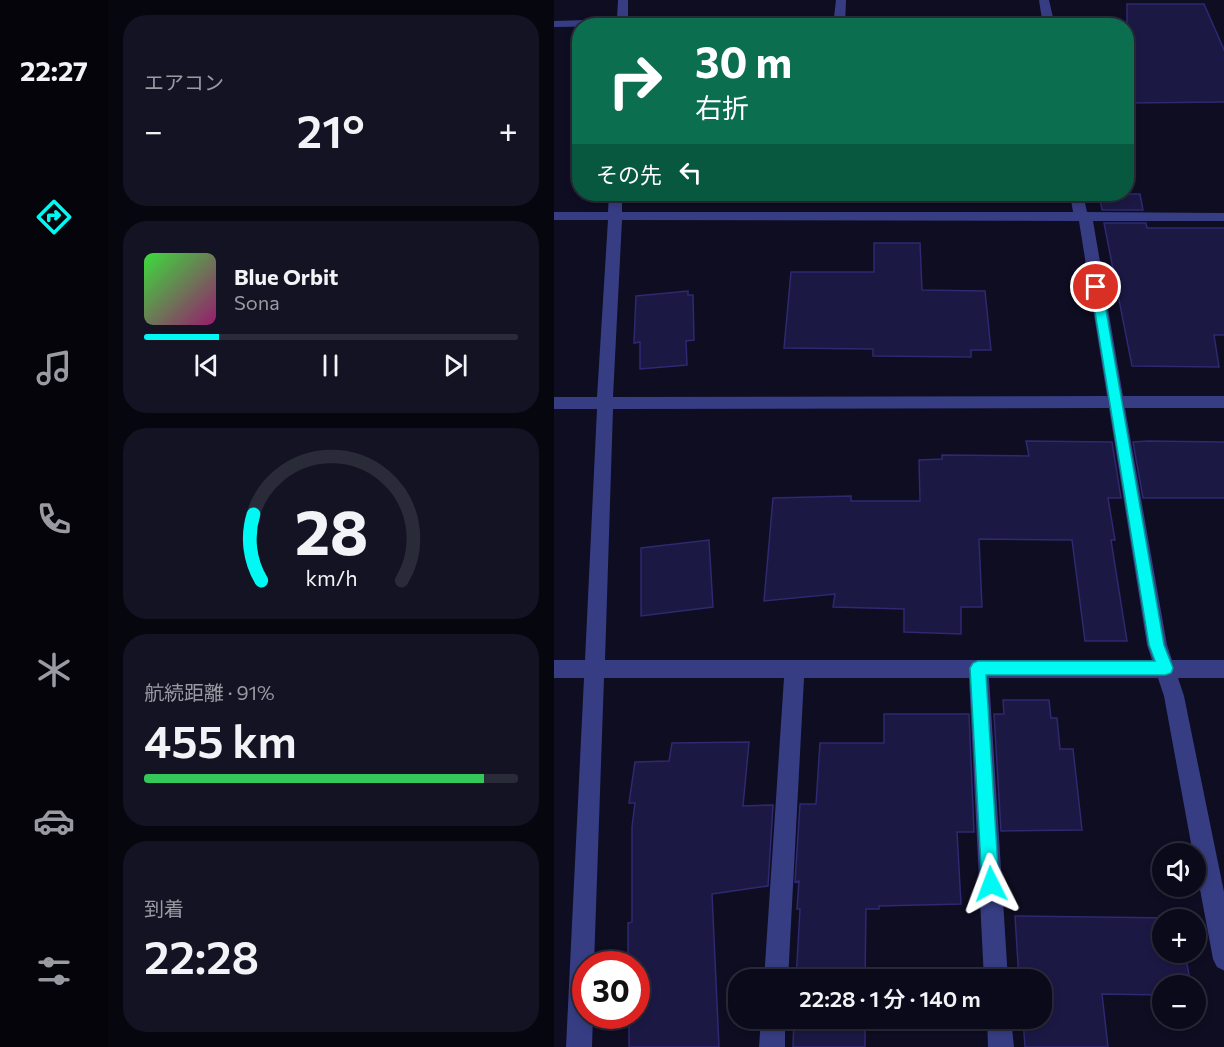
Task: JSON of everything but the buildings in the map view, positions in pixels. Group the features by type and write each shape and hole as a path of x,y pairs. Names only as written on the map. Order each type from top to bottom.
{"street":[{"path":"622,18 623,0"},
{"path":"840,18 841,0"},
{"path":"1044,0 1047,18"},
{"path":"554,24 572,24"},
{"path":"579,1047 605,403 617,201"},
{"path":"1079,201 1157,645 1174,696 1224,959"},
{"path":"554,216 1224,217"},
{"path":"554,403 1224,402"},
{"path":"978,668 995,969"},
{"path":"554,669 1224,669"},
{"path":"777,969 795,669"},
{"path":"772,1047 773,1029"},
{"path":"1000,1029 1001,1047"}],"route":[{"path":"991,884 978,668 1165,668 1157,645 1096,287"}]}
